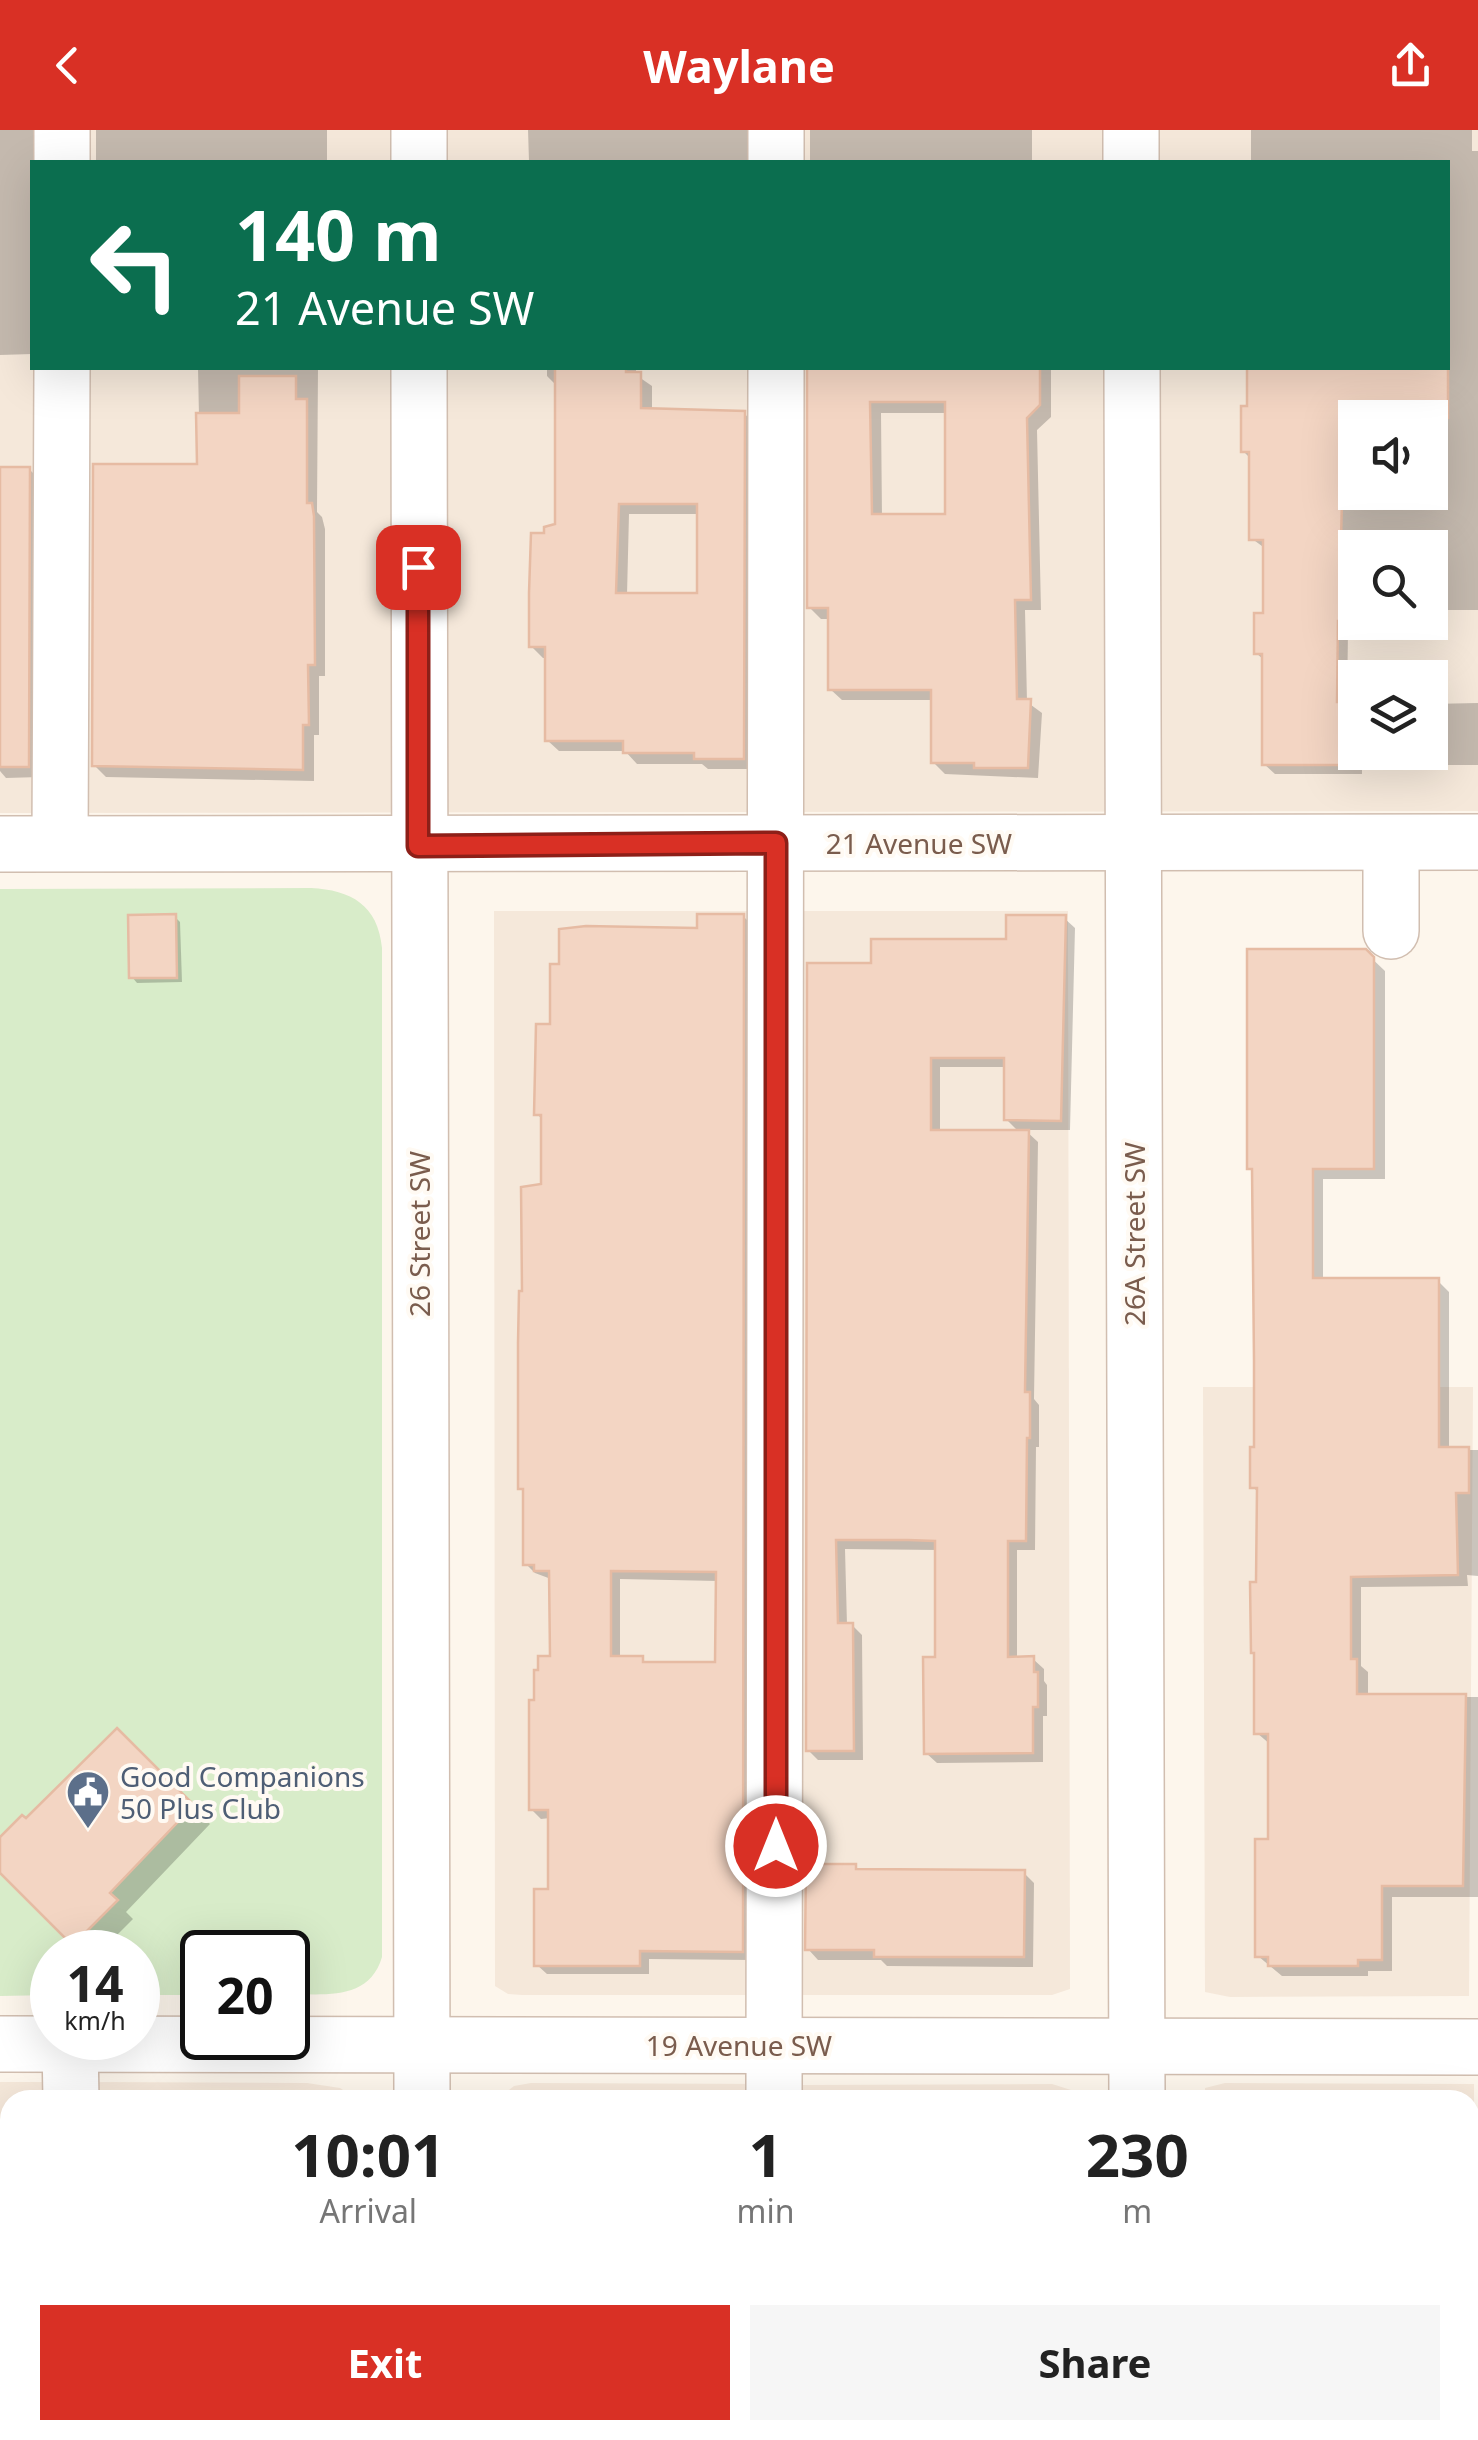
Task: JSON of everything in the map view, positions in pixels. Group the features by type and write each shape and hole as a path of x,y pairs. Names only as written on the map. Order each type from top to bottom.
{"street":[{"path":"62,130 62,160"},
{"path":"419,130 419,160"},
{"path":"776,130 776,160"},
{"path":"1131,130 1131,160"},
{"path":"60,844 62,370"},
{"name":"26 Street SW","path":"418,370 422,2090"},
{"path":"774,2090 776,370"},
{"name":"26A Street SW","path":"1132,370 1137,2074"},
{"name":"21 Avenue SW","path":"0,844 1478,842"},
{"path":"1392,843 1392,931"},
{"name":"19 Avenue SW","path":"0,2044 30,2044"},
{"name":"19 Avenue SW","path":"160,2045 773,2045 1137,2074 1478,2047"},
{"path":"70,2060 71,2090"}],"shaded area":[{"path":"0,130 1478,130 1478,811 0,813"},
{"path":"494,911 764,911 762,1995 522,1995 508,1994 495,1986"},
{"path":"797,911 1068,911 1070,1989 1052,1995 801,1995"},
{"path":"1203,1387 1473,1387 1469,1996 1230,1997 1205,1992"},
{"path":"0,2082 56,2082 56,2090 0,2090"},
{"path":"89,2082 307,2083 343,2090 89,2090"},
{"path":"1225,2083 1474,2084 1474,2090 1205,2088"},
{"path":"765,2084 765,2090 509,2090 514,2086"},
{"path":"1052,2084 1071,2090 802,2090 802,2085"}],"green space":[{"path":"0,889 325,889 360,903 375,921 379,933 382,1957 367,1981 344,1992 310,1994 310,1930 180,1930 180,1995 160,1995 160,1930 30,1930 30,1995 0,1996"}],"building":[{"path":"555,370 641,372 641,408 745,411 744,759 694,759 694,753 623,753 623,741 545,741 545,647 529,647 531,533 544,533 544,527 555,524","holes":["619,504 697,504 697,593 616,593"]},
{"path":"807,370 1040,370 1040,405 1027,418 1031,600 1015,600 1017,699 1031,699 1028,768 931,763 931,690 828,690 828,608 807,608","holes":["870,402 945,402 945,514 872,514"]},
{"path":"1247,370 1448,370 1448,400 1338,400 1338,510 1342,510 1341,530 1338,530 1338,765 1262,765 1262,654 1254,654 1254,613 1263,613 1263,540 1249,540 1249,452 1241,452 1241,406 1247,406"},
{"path":"239,376 296,376 296,399 307,399 307,503 312,503 314,516 315,665 308,665 309,725 303,725 303,770 92,766 93,464 197,464 196,413 239,413"},
{"path":"0,467 30,467 29,767 0,767"},
{"path":"176,914 177,978 129,978 128,915"},
{"path":"697,914 744,914 743,1952 640,1951 640,1966 534,1966 534,1889 548,1889 548,1810 529,1810 529,1700 534,1700 538,1656 550,1656 549,1571 534,1571 534,1565 523,1565 523,1489 518,1489 518,1343 521,1187 541,1184 541,1115 534,1115 536,1024 550,1024 550,964 559,964 559,929 697,928","holes":["611,1571 716,1572 715,1662 643,1662 643,1656 611,1656"]},
{"path":"1006,915 1066,915 1061,1121 1004,1120 1004,1058 931,1058 931,1130 1029,1130 1025,1392 1030,1392 1030,1438 1026,1541 1008,1541 1008,1657 1034,1656 1038,1707 1033,1707 1033,1753 924,1754 923,1657 935,1657 935,1541 908,1540 836,1540 838,1623 853,1623 854,1751 806,1751 807,963 871,963 871,939 1006,939"},
{"path":"1247,949 1366,949 1374,957 1374,1169 1313,1169 1313,1278 1439,1278 1439,1447 1469,1447 1469,1493 1456,1493 1458,1575 1351,1577 1351,1659 1357,1659 1357,1694 1466,1694 1463,1886 1382,1886 1382,1960 1358,1960 1358,1966 1268,1966 1268,1957 1255,1957 1255,1839 1268,1839 1268,1734 1254,1734 1251,1653 1250,1582 1256,1582 1257,1488 1250,1488 1254,1360 1252,1169 1247,1169"},
{"name":"Good Companions 50 Plus Club","path":"117,1728 194,1805 110,1893 118,1900 88,1930 57,1930 0,1873 0,1837 22,1815 26,1818"},
{"path":"806,1864 856,1864 856,1869 1025,1870 1024,1957 874,1957 874,1950 805,1950"}],"place":[{"name":"Good Companions 50 Plus Club","path":"88,1830"}],"route":[{"path":"418,567 418,846 776,843 776,1846"}]}
